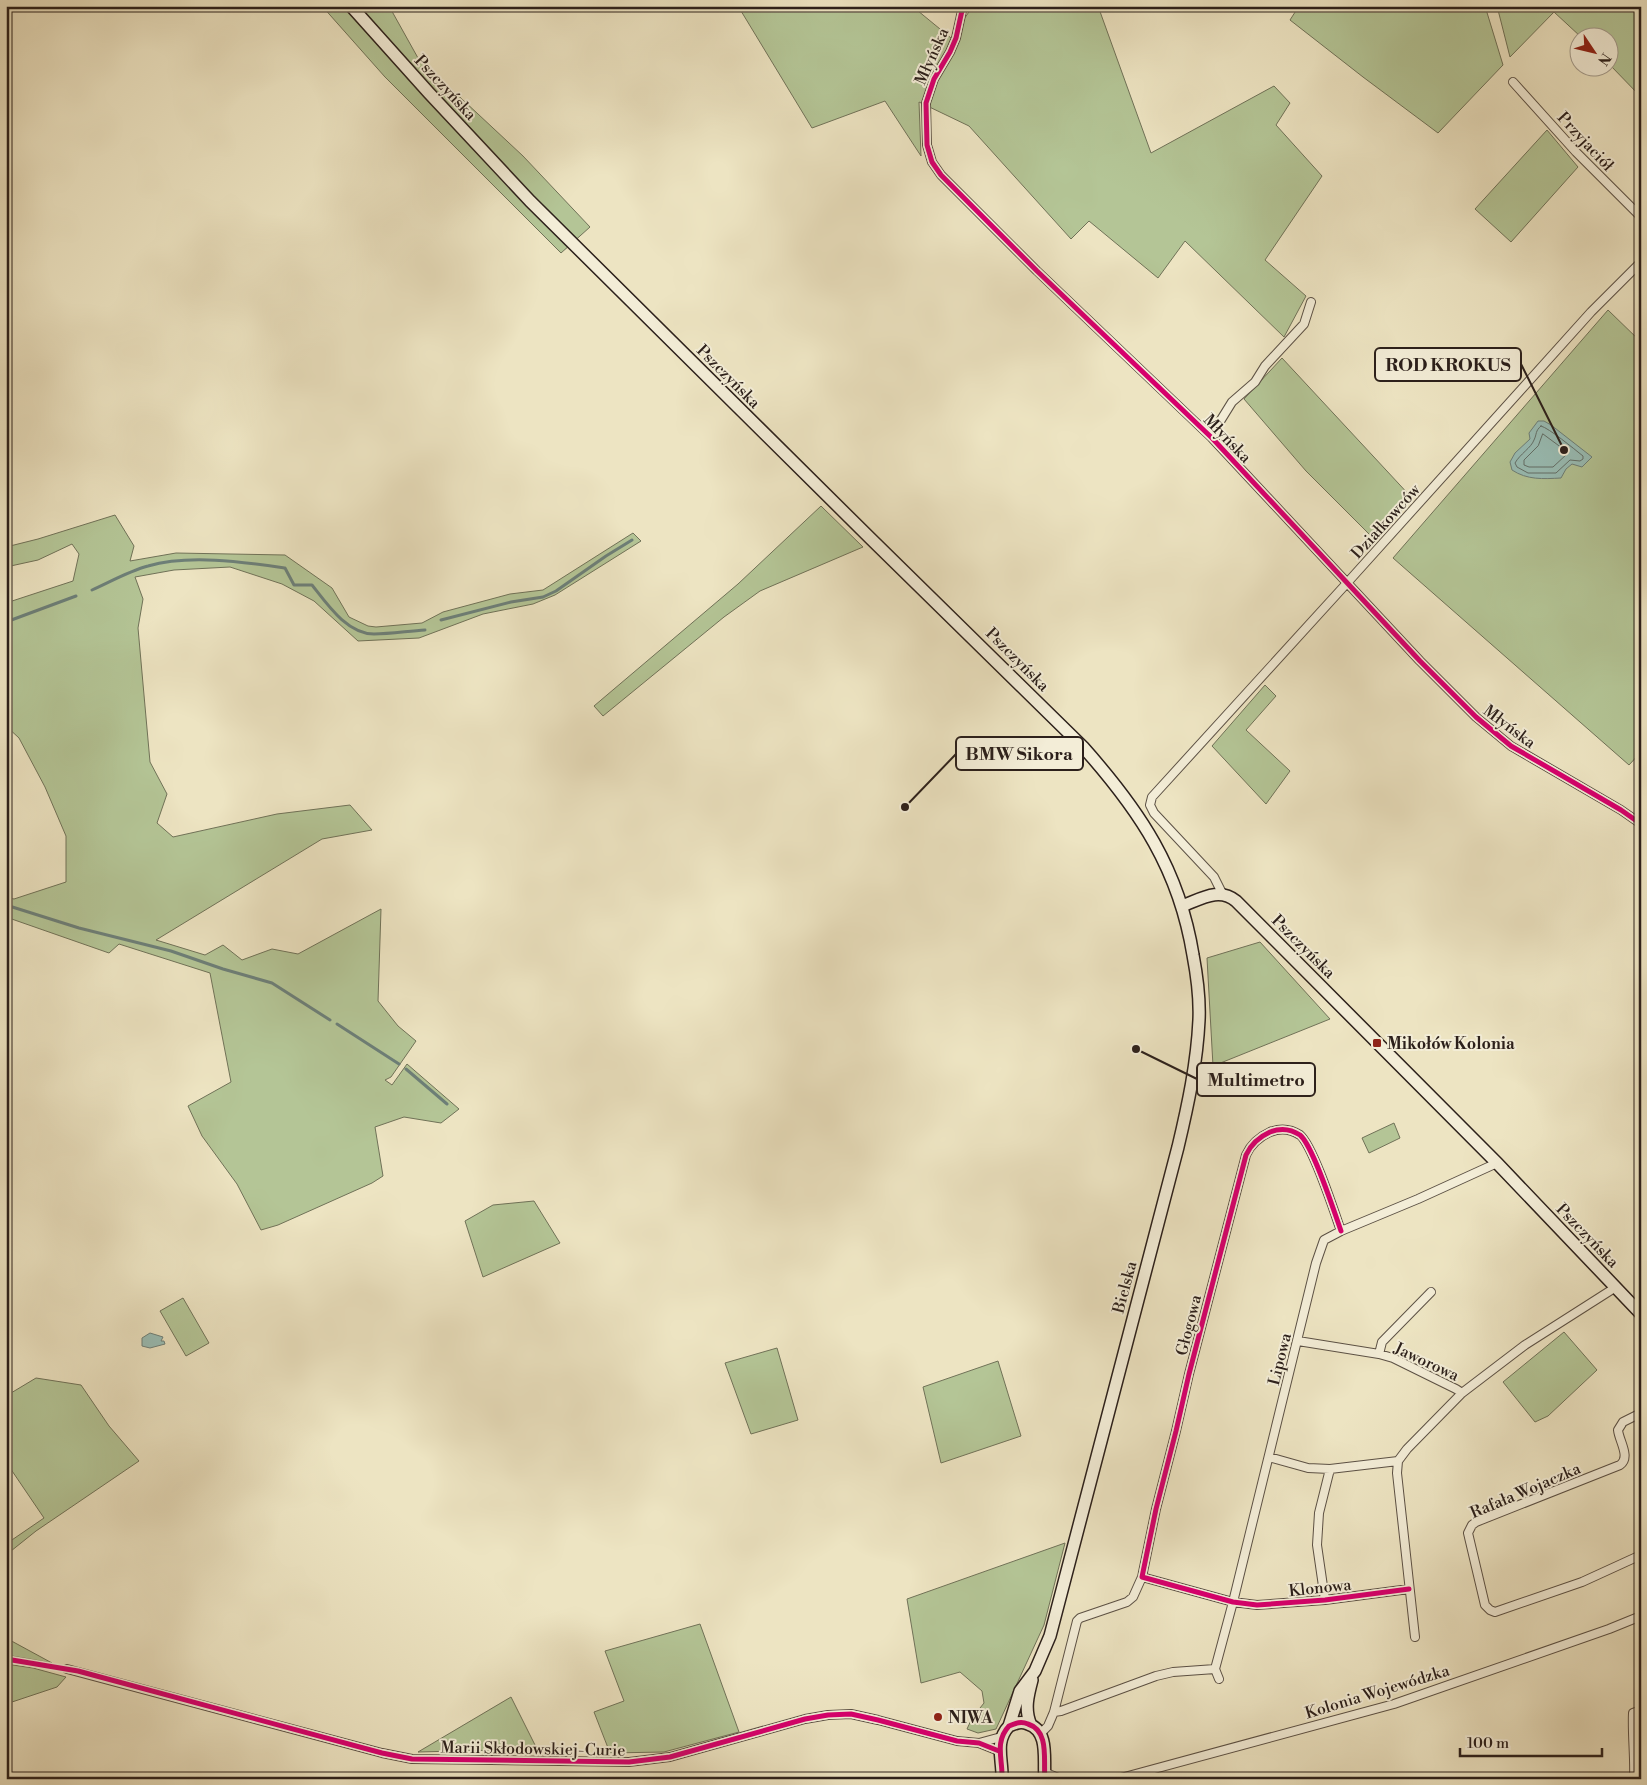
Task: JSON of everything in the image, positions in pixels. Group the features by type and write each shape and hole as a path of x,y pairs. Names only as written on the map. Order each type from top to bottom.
{"main road":[{"name":"Pszczyńska","path":"351,6 428,93 530,201 1083,747 1142,821 1165,862 1182,906"},
{"name":"Pszczyńska","path":"1222,893 1236,901 1497,1163 1641,1314"},
{"path":"1182,906 1222,893"},
{"name":"Bielska","path":"1031,1724 1026,1712 1027,1702 1035,1671 1050,1636 1074,1549 1178,1147 1196,1060 1199,1003 1195,967 1182,906"},
{"name":"Bielska","path":"1001,1737 1008,1726 1020,1691 1035,1671"},
{"path":"1008,1726 1017,1722 1031,1724 1040,1734 1044,1745 1044,1775"},
{"path":"1001,1737 999,1751 1002,1779"}],"street":[{"name":"Młyńska","path":"963,6 956,38 934,79 926,103 927,145 932,162 941,175 1030,264 1212,438 1347,583 1476,717 1511,746 1621,810 1641,824"},
{"name":"Przyjaciół","path":"1513,82 1576,152 1641,217"},
{"name":"Działkowców","path":"1222,893 1214,877 1154,813 1150,800 1591,312 1641,262"},
{"path":"1212,438 1232,402 1255,382 1265,366 1304,324 1312,302"},
{"name":"Głogowa","path":"1054,1712 1077,1621 1080,1618 1127,1602 1133,1597 1142,1577 1156,1509 1189,1374 1246,1155 1253,1143 1268,1133 1280,1129 1289,1130 1300,1136 1310,1148 1341,1231"},
{"name":"Lipowa","path":"1215,1669 1324,1240 1497,1163"},
{"path":"1415,1636 1396,1473 1398,1461 1417,1437 1462,1393 1525,1345 1616,1287"},
{"name":"Jaworowa","path":"1379,1354 1382,1342 1432,1292"},
{"name":"Jaworowa","path":"1298,1341 1393,1358 1462,1393"},
{"name":"Rafała Wojaczka","path":"1641,1413 1623,1422 1618,1430 1626,1458 1620,1465 1476,1522 1468,1533 1485,1606 1495,1612 1582,1582 1641,1555"},
{"path":"1269,1457 1308,1468 1330,1469 1398,1461"},
{"name":"Klonowa","path":"1325,1600 1317,1545 1319,1513 1330,1469"},
{"path":"1142,1577 1233,1602"},
{"name":"Klonowa","path":"1233,1602 1257,1605 1325,1600 1409,1589"},
{"name":"Kolonia Wojewódzka","path":"1117,1779 1394,1704 1641,1616"},
{"name":"Marii Skłodowskiej-Curie","path":"67,1669 382,1753 412,1759 628,1762 651,1760 679,1755 805,1719 851,1714 957,1741 979,1743 999,1751"},
{"path":"1040,1734 1048,1726 1054,1712 1156,1676 1172,1672 1215,1669 1219,1679"},
{"path":"1634,1779 1633,1713 1641,1710"},
{"name":"Marii Skłodowskiej-Curie","path":"979,1743 1001,1737"},
{"path":"1044,1775 1061,1779"}],"green space":[{"path":"322,6 389,6 418,58 523,156 590,227 561,253 385,77"},
{"path":"738,6 912,6 951,38 973,6 1098,6 1151,153 1274,86 1290,103 1276,125 1322,176 1265,260 1306,296 1284,337 1185,241 1158,278 1089,221 1071,239 969,126 919,102 921,156 885,101 812,128"},
{"path":"1299,6 1485,6 1503,65 1438,133 1290,20"},
{"path":"1497,6 1641,6 1641,97 1620,75 1620,28 1571,28 1554,12 1510,57"},
{"path":"1547,130 1578,167 1511,242 1475,209"},
{"path":"1608,310 1641,342 1641,752 1629,765 1393,558"},
{"path":"1282,358 1412,498 1376,541 1306,471 1244,399"},
{"path":"821,506 863,547 760,591 724,617 603,716 594,706 738,584"},
{"path":"115,515 134,546 130,561 176,553 285,555 332,588 349,617 368,626 376,627 422,623 443,612 510,594 543,590 633,533 641,541 555,595 533,604 483,614 419,638 358,641 314,601 282,584 230,567 174,570 135,577 143,599 138,628 150,762 167,794 157,823 173,837 277,814 350,805 372,830 322,839 156,940 205,955 223,945 242,960 272,949 298,954 381,909 378,1001 398,1026 416,1041 391,1077 385,1080 392,1085 407,1064 459,1109 441,1123 404,1117 375,1127 383,1176 372,1183 278,1225 261,1230 237,1184 202,1136 188,1106 231,1082 210,973 119,944 109,953 6,917 6,897 14,899 66,882 66,836 45,787 19,738 6,726 6,603 73,581 79,554 72,544 38,560 6,567 6,547"},
{"path":"1265,685 1276,696 1246,730 1290,771 1266,804 1212,746"},
{"path":"1260,942 1330,1019 1213,1066 1207,958"},
{"path":"1394,1123 1400,1138 1369,1153 1362,1138"},
{"path":"534,1201 560,1243 483,1277 465,1221 493,1205"},
{"path":"183,1298 209,1343 186,1356 160,1311"},
{"path":"1564,1332 1597,1370 1548,1416 1535,1422 1503,1382"},
{"path":"777,1348 798,1420 751,1434 725,1363"},
{"path":"998,1361 1021,1436 941,1463 923,1387"},
{"path":"36,1378 81,1385 109,1426 139,1461 36,1531 6,1555 6,1544 44,1518 6,1462 6,1396"},
{"path":"1065,1543 1044,1625 996,1729 978,1733 967,1729 972,1718 984,1703 982,1691 960,1672 921,1683 907,1599"},
{"path":"700,1624 739,1732 664,1752 610,1753 594,1712 624,1701 605,1651"},
{"path":"6,1638 52,1663 6,1655"},
{"path":"6,1664 33,1668 66,1677 57,1687 6,1704"},
{"path":"511,1697 537,1749 418,1752"}],"water":[{"path":"1538,421 1544,421 1551,425 1592,457 1582,467 1572,464 1566,469 1561,478 1542,479 1529,477 1512,470 1510,462 1515,453 1530,439 1529,433"},
{"path":"150,1333 163,1337 161,1341 164,1341 165,1344 150,1348 142,1346 142,1338"}],"waterway":[{"path":"441,620 511,602 543,597 556,591 632,540"},
{"path":"92,590 134,571 164,562 216,560 252,563 285,568 294,585 312,585 338,617 346,624 364,633 380,634 425,630"},
{"path":"6,622 76,596"},
{"path":"6,905 79,928 171,951 272,983 330,1020"},
{"path":"337,1024 399,1064"},
{"path":"406,1069 447,1104"}],"cycle path":[{"path":"963,6 956,38 934,79 926,103 927,145 932,162 941,175 1037,271 1212,438 1420,661 1476,717 1511,746 1621,810 1641,824"},
{"path":"1341,1231 1317,1165 1300,1135 1289,1130 1278,1130 1266,1134 1250,1147 1246,1155 1189,1374 1156,1509 1142,1577 1233,1602 1257,1605 1325,1600 1409,1589"},
{"path":"6,1659 78,1671 382,1753 412,1759 629,1762 670,1757 805,1719 851,1714 957,1741 979,1743 999,1751"},
{"path":"1002,1779 1000,1745 1004,1732 1009,1726 1016,1723 1028,1724 1040,1733 1044,1747 1045,1779"}],"place":[{"name":"ROD KROKUS","path":"1564,450"},
{"name":"BMW Sikora","path":"905,807"},
{"name":"Mikołów Kolonia","path":"1377,1043"},
{"name":"Multimetro","path":"1136,1049"},
{"name":"NIWA","path":"938,1717"}]}
